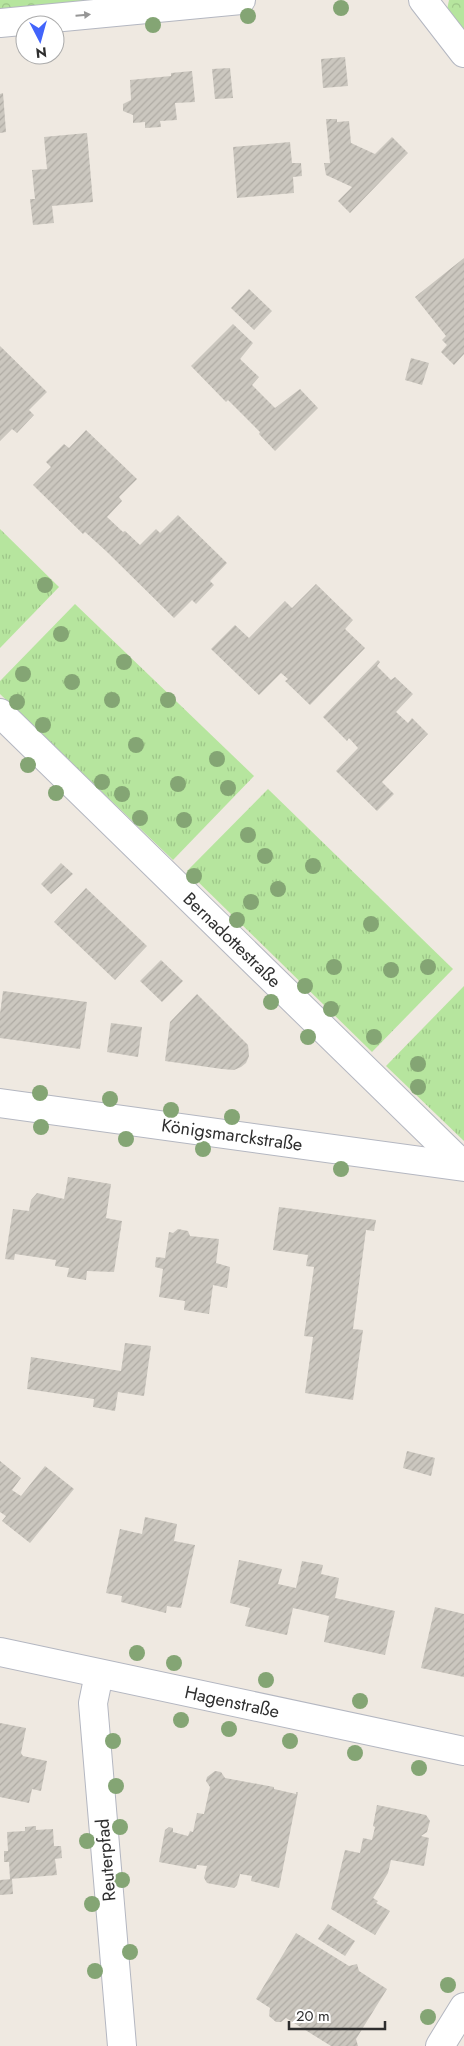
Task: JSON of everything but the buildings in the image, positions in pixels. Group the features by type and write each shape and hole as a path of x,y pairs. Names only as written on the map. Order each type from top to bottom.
{"street":[{"path":"0,23 242,0"},
{"path":"423,0 464,53"},
{"name":"Bernadottestraße","path":"0,713 464,1167"},
{"name":"Königsmarckstraße","path":"0,1104 464,1167"},
{"name":"Hagenstraße","path":"0,1652 464,1751"},
{"name":"Reuterpfad","path":"99,1674 93,1703 122,2046"},
{"path":"440,2046 464,2007"}],"green space":[{"path":"0,0 125,0 0,11"},
{"path":"449,0 464,0 464,33 447,10"},
{"path":"0,529 59,587 0,648"},
{"path":"75,604 254,776 173,860 0,694 0,681"},
{"path":"268,789 453,969 372,1052 187,871"},
{"path":"464,986 464,1141 386,1066"}]}
